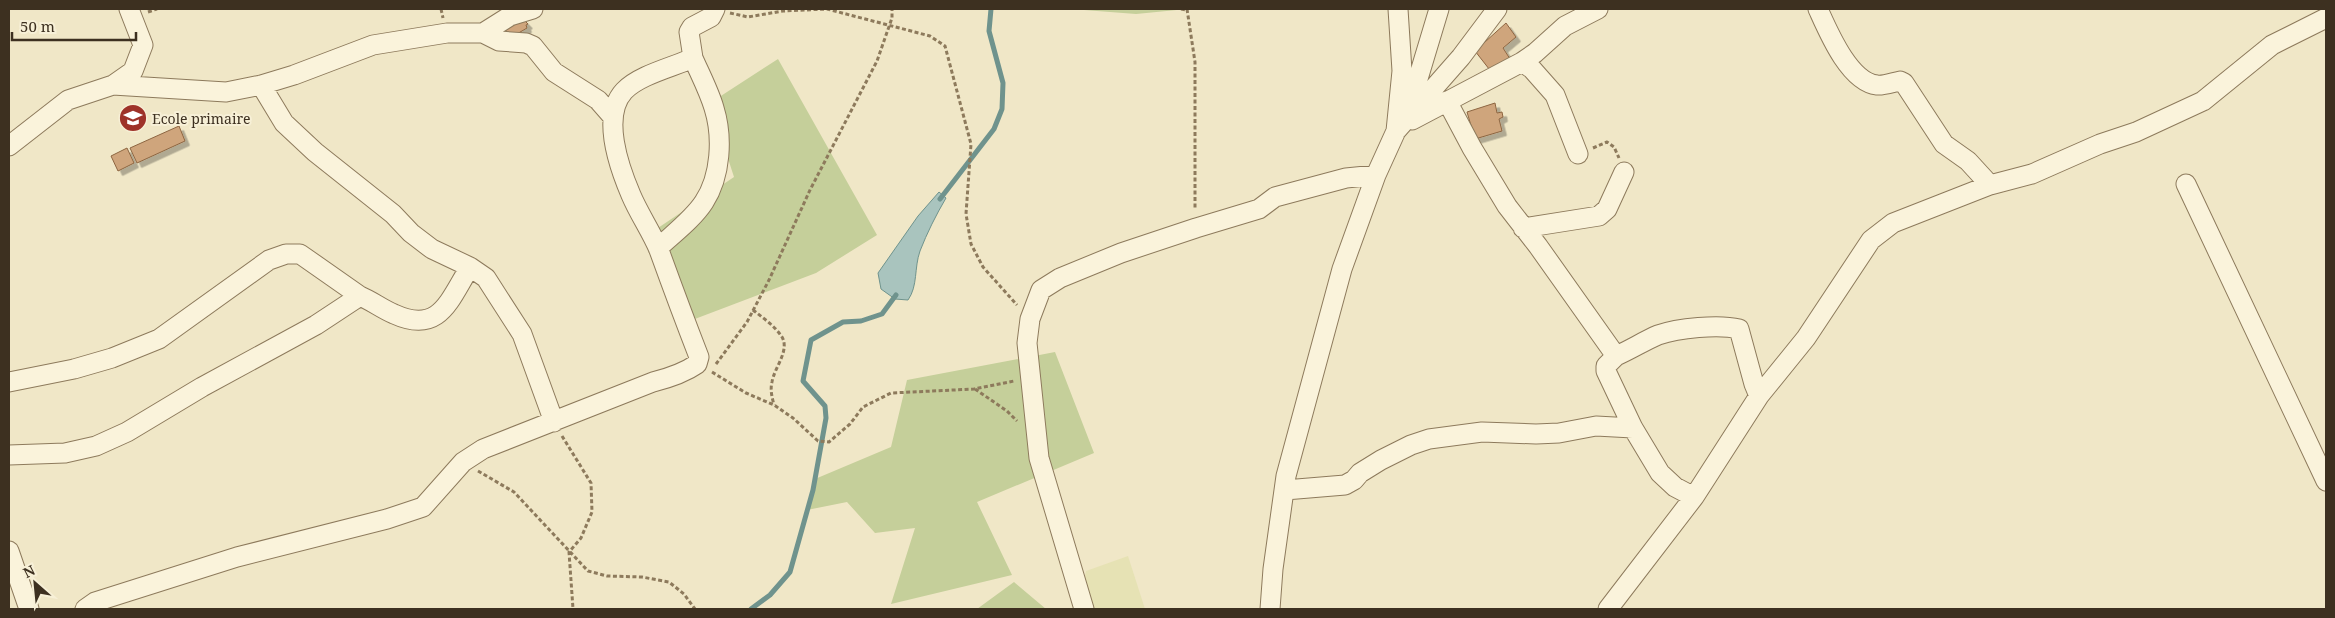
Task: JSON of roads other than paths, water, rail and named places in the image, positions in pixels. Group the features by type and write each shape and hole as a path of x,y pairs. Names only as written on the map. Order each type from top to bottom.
{"street":[{"path":"9,146 68,100 112,85 133,71 143,45 129,9"},
{"path":"483,33 510,16 533,9"},
{"path":"1398,9 1402,71 1401,124"},
{"path":"1270,609 1273,569 1286,490 1286,476 1342,269 1376,175 1401,124 1439,9"},
{"path":"1401,124 1462,57 1497,9"},
{"path":"1401,124 1522,62 1565,26 1598,9"},
{"path":"1818,9 1832,37 1854,71 1867,81 1877,85 1900,80 1904,83 1944,144 1968,161 1990,186"},
{"path":"658,248 704,203 712,188 716,173 719,143 714,108 693,58 689,32 692,26 711,17 719,10"},
{"path":"1608,609 1694,497 1759,396 1806,338 1871,240 1879,232 1893,223 1990,186 2032,174 2100,144 2136,132 2203,101 2272,45 2326,18"},
{"path":"85,609 96,602 237,556 387,519 423,507 462,462 483,449 653,382 688,370 704,367 658,248 631,196 621,166 612,116 598,100 554,72 533,46 526,43 499,41 483,33 447,33 373,45 261,85 226,92 112,85"},
{"path":"612,116 624,91 634,82 693,58"},
{"path":"1522,62 1532,69 1555,94 1578,154"},
{"path":"261,85 284,123 315,152 393,214 411,233 432,249 470,267 486,278 522,334 554,422"},
{"path":"1447,101 1472,148 1507,206 1538,246 1616,356"},
{"path":"1523,228 1599,216 1607,210 1624,172"},
{"path":"1084,609 1039,458 1027,343 1030,320 1041,290 1060,278 1196,228 1259,209 1275,198 1346,178 1376,175"},
{"path":"2186,184 2326,481"},
{"path":"9,382 74,369 112,358 158,339 269,260 286,254 300,254 360,296 396,315 425,322 436,317 470,267"},
{"path":"9,455 66,453 96,446 127,432 202,387 316,325 360,296"},
{"path":"1694,497 1675,488 1660,474 1633,428 1606,371 1606,366 1616,356 1657,336 1727,326 1739,329 1759,396"},
{"path":"1286,490 1345,485 1381,460 1411,445 1437,437 1482,432 1559,434 1596,426 1633,428"},
{"path":"9,551 29,609"}],"water":[{"path":"939,192 946,198 920,251 915,283 911,295 908,300 895,299 881,289 878,273 918,216"}],"waterway":[{"path":"940,199 994,129 1002,109 1003,83 989,31 991,9"},
{"path":"751,609 770,595 790,572 813,490 826,418 825,406 803,381 811,340 843,322 861,321 882,314 896,295"}],"place":[{"name":"Ecole primaire","path":"133,118"}]}
